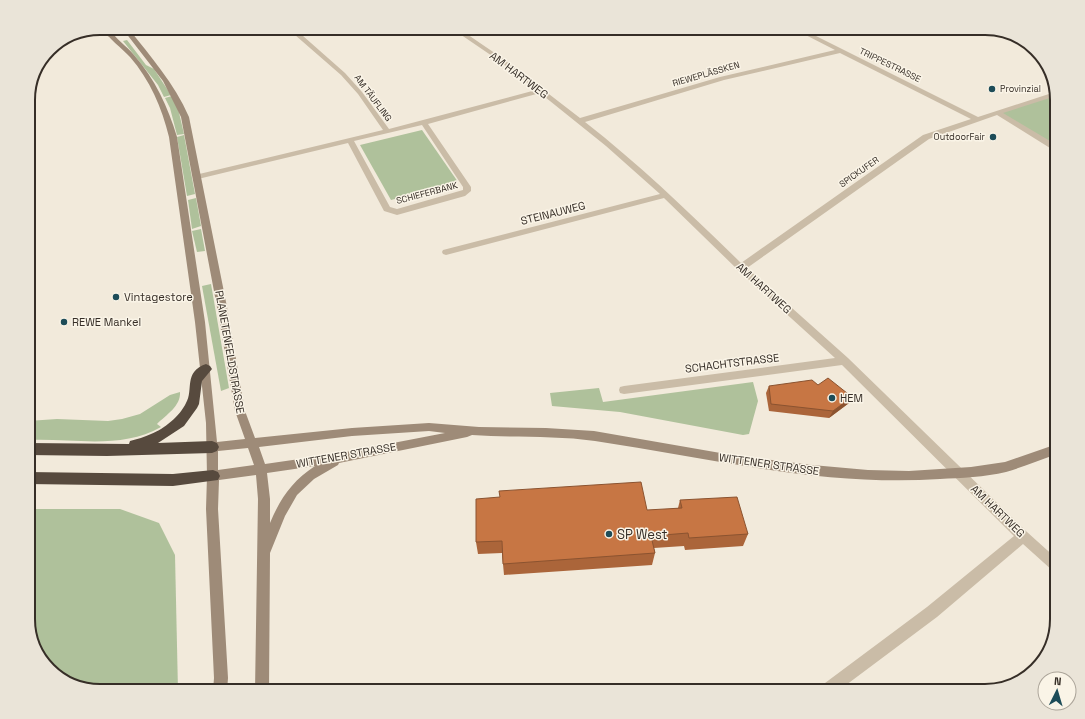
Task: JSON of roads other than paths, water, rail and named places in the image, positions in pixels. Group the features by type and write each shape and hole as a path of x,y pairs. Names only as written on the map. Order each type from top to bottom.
{"highway":[{"path":"107,450 136,445 157,438 179,422 193,404 196,379 206,369"},
{"path":"35,449 107,450 212,447"},
{"path":"35,478 173,480 213,476"}],"street":[{"path":"112,35 125,48 161,99 169,120 178,167 200,322 211,423 213,476 212,509 222,678 221,684"},
{"name":"PLANETENFELDSTRASSE","path":"131,35 162,74 177,98 185,118 198,177 240,411 260,468 264,499 262,684"},
{"name":"AM TÄUFLING","path":"298,35 343,74 360,93 387,131"},
{"name":"AM HARTWEG","path":"464,35 500,59 609,144 666,195 742,268 844,361 1050,561"},
{"name":"TRIPPESTRASSE","path":"809,35 977,119"},
{"name":"RIEWEPLÄSSKEN","path":"579,121 722,78 841,51"},
{"path":"198,177 423,122 540,91"},
{"name":"SPICKUFER","path":"742,268 926,137 1050,96"},
{"path":"998,112 1050,144"},
{"name":"SCHIEFERBANK","path":"350,140 387,209 390,211 398,212 462,194 467,191 467,187 423,122"},
{"name":"STEINAUWEG","path":"446,252 666,195"},
{"name":"SCHACHTSTRASSE","path":"624,390 844,361"},
{"name":"WITTENER STRASSE","path":"212,447 352,432 429,427 479,431 546,432 594,436 732,460 812,470 895,476 959,473 1004,468 1050,452"},
{"name":"WITTENER STRASSE","path":"213,476 260,468 341,458 479,431"},
{"path":"264,553 287,501 297,486 318,470 341,458"},
{"path":"835,684 932,612 1023,536"}],"place":[{"name":"Provinzial","path":"992,89"},
{"name":"OutdoorFair","path":"993,137"},
{"name":"Vintagestore","path":"116,297"},
{"name":"REWE Mankel","path":"64,322"},
{"name":"HEM","path":"832,398"},
{"name":"SP West","path":"609,534"}]}
